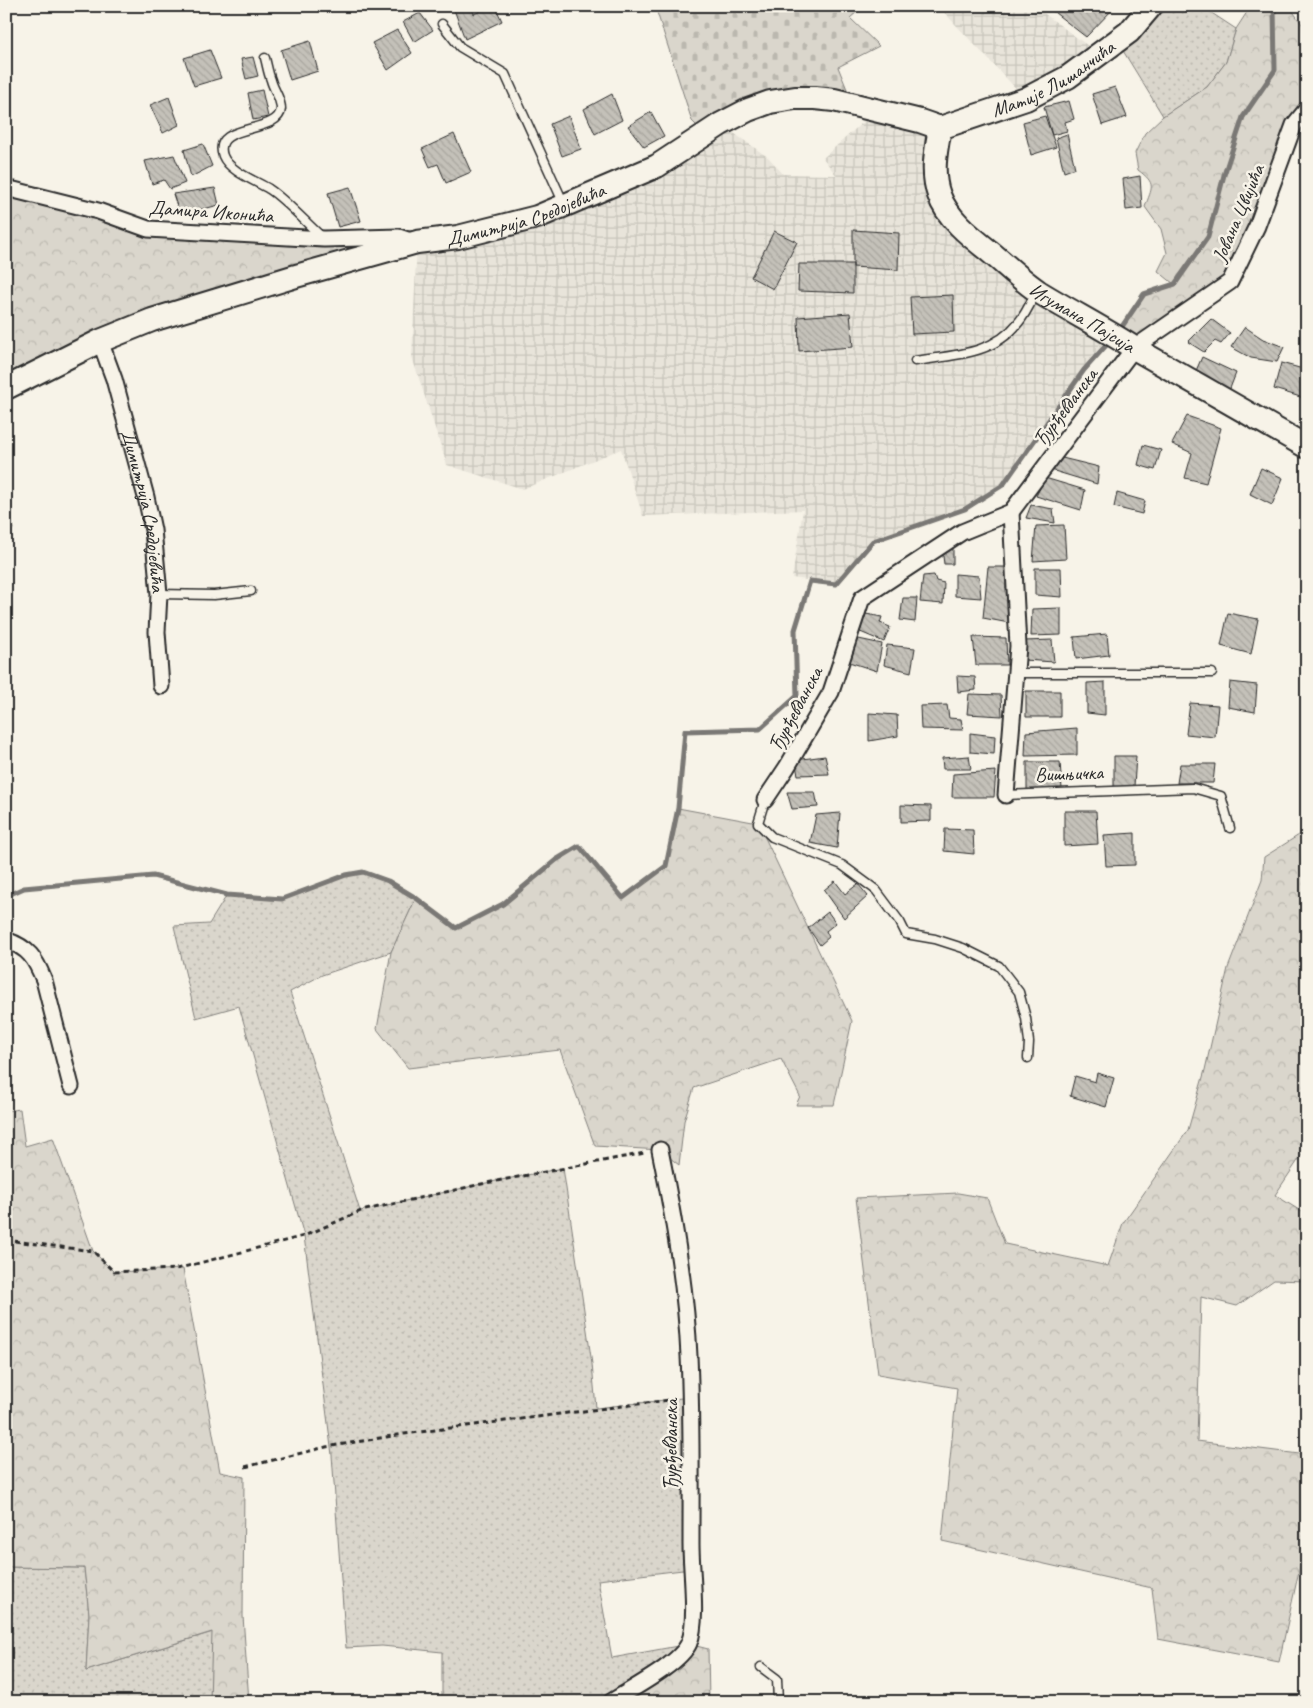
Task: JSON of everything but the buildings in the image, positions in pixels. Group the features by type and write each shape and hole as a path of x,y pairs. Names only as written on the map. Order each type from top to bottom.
{"street":[{"name":"Матије Лишанчића","path":"940,128 1026,99 1068,76 1130,32 1151,6"},
{"name":"Димитрија Средојевића","path":"6,388 100,341 152,320 417,242 467,235 537,218 657,166 721,124 748,110 770,102 795,98 834,100 920,121 940,128"},
{"name":"Јована Цвијића","path":"1134,348 1230,282 1257,226 1294,125 1307,109"},
{"name":"Игумана Пајсија","path":"940,128 935,153 935,182 945,210 975,240 1037,290 1307,447"},
{"name":"Дамира Иконића","path":"6,188 98,212 148,229 324,239 399,237 417,242"},
{"name":"Димитрија Средојевића","path":"100,341 114,379 146,498 154,538 159,594 157,632 161,686"},
{"name":"Ђурђевданска","path":"765,800 831,692 862,598 962,532 1011,512 1134,348"},
{"name":"Вишњичка","path":"1006,795 1018,646 1011,512"},
{"path":"6,940 18,944 28,951 38,964 44,980 71,1086"},
{"name":"Ђурђевданска","path":"611,1702 672,1663 689,1644 694,1621 691,1569 689,1355 680,1266 660,1150"}],"lane":[{"path":"442,24 460,46 505,74 564,206"},
{"path":"265,58 271,83 281,108 279,115 271,123 236,132 223,145 223,156 230,167 271,191 324,239"},
{"path":"915,361 974,352 1001,339 1020,321 1037,290"},
{"path":"159,594 214,594 251,591"},
{"path":"1016,673 1212,673"},
{"name":"Вишњичка","path":"1006,795 1193,788 1221,796 1230,828"},
{"name":"Ђурђевданска","path":"765,800 758,823 772,837 842,865 876,890 900,922 906,934 935,939 963,948 999,966 1019,992 1026,1018 1028,1058"},
{"path":"761,1667 777,1679 778,1702"}],"path":[{"path":"6,1240 93,1251 114,1272 176,1269 304,1236 360,1211 486,1183 660,1150"},
{"path":"245,1467 326,1447 404,1434 690,1397"}],"shaded area":[{"path":"938,6 1034,6 1099,54 1026,99"},
{"path":"882,111 940,128 945,210 1114,335 1084,370 1003,485 965,509 873,541 836,584 792,578 803,510 643,516 621,449 523,489 447,465 412,357 417,242 537,217 721,124 769,158 783,174 836,175 823,158 862,123"}],"green space":[{"path":"655,6 864,6 850,18 879,46 838,67 853,104 815,98 705,134 692,121"},
{"path":"1151,6 1201,6 1236,29 1226,62 1207,87 1163,116 1117,41"},
{"path":"1251,6 1289,6 1307,31 1307,109 1230,282 1134,348 1114,335 1123,327 1144,294 1174,284 1158,271 1167,253 1161,229 1145,207 1150,195 1151,186 1148,179 1138,170 1135,153 1145,133 1163,116 1207,87 1226,62 1236,29"},
{"path":"6,188 148,229 399,237 6,388"},
{"path":"678,808 758,823 852,1021 834,1105 796,1105 800,1096 781,1059 694,1088 684,1121 679,1165 660,1150 595,1146 560,1050 408,1068 377,1029 391,952 416,898 456,928 503,904 556,860 579,846 624,897 666,866"},
{"path":"1307,830 1307,1147 1275,1195 1307,1215 1307,1281 1274,1280 1237,1306 1201,1297 1197,1441 1307,1455 1307,1534 1279,1662 1158,1639 1152,1588 942,1541 957,1388 878,1374 856,1198 958,1193 987,1198 1005,1244 1108,1266 1123,1223 1188,1130 1205,1070 1228,968 1262,880 1264,857"},
{"path":"363,872 388,881 416,898 391,952 322,975 290,992 360,1211 563,1168 592,1364 596,1408 690,1397 691,1569 598,1580 612,1658 689,1644 611,1702 442,1702 442,1652 382,1646 346,1648 332,1455 304,1236 239,1006 196,1018 174,926 209,924 227,895 282,899 346,875"},
{"path":"20,1109 25,1146 53,1138 93,1251 114,1272 183,1269 220,1472 244,1477 243,1616 249,1702 210,1702 212,1632 86,1671 89,1614 84,1568 6,1567 6,1111"},
{"path":"6,1567 84,1568 89,1614 86,1671 213,1632 210,1702 6,1702"},
{"path":"689,1644 708,1649 709,1702 613,1702"}],"waterway":[{"path":"1119,331 1144,294 1175,284 1208,237 1224,175 1243,117 1275,70 1274,6"},
{"path":"6,896 24,888 153,876 227,895 282,899 346,875 363,872 388,881 416,898 456,928 503,904 556,860 579,846 623,898 666,866 678,808 685,731 760,729 797,696 795,630 810,581 836,584 873,541 965,509 1003,485 1084,370 1110,341"}]}
